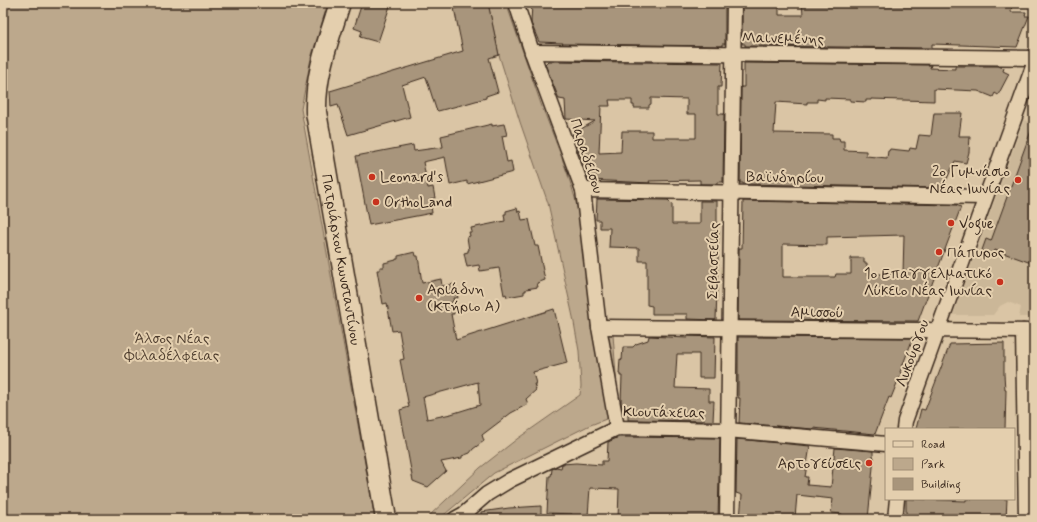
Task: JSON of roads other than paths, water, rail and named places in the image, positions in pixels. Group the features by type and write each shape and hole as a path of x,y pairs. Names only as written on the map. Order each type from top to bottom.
{"main road":[{"name":"Πατριάρχου Κωνσταντίνου","path":"340,3 319,73 316,112 386,519"}],"street":[{"name":"Παραδείσου","path":"516,3 532,52 583,190 599,327 617,428"},
{"name":"Σεβαστείας","path":"727,519 727,430 734,3"},
{"name":"Μαινεμένης","path":"532,52 1034,58"},
{"name":"Λυκούργου","path":"904,428 905,421 1034,64"},
{"name":"Βαϊνδηρίου","path":"583,190 985,197"},
{"name":"Αμισσού","path":"599,327 1028,331"},
{"path":"1026,519 1028,331"},
{"name":"Κιουτάχειας","path":"460,517 487,494 510,480 617,428 727,430 885,444"},
{"path":"895,519 897,500"}],"place":[{"name":"Leonard's","path":"372,177"},
{"name":"2ο Γυμνάσιο Νέας Ιωνίας","path":"1018,180"},
{"name":"OrthoLand","path":"376,202"},
{"name":"Vogue","path":"951,223"},
{"name":"Πάπυρος","path":"939,252"},
{"name":"1ο Επαγγελματικό Λύκειο Νέας Ιωνίας","path":"1000,282"},
{"name":"Αριάδνη (Κτήριο Α)","path":"419,298"},
{"name":"Αρτογεύσεις","path":"869,463"}],"park label":[{"name":"Άλσος Νέας Φιλαδέλφειας","path":"172,346"}]}
